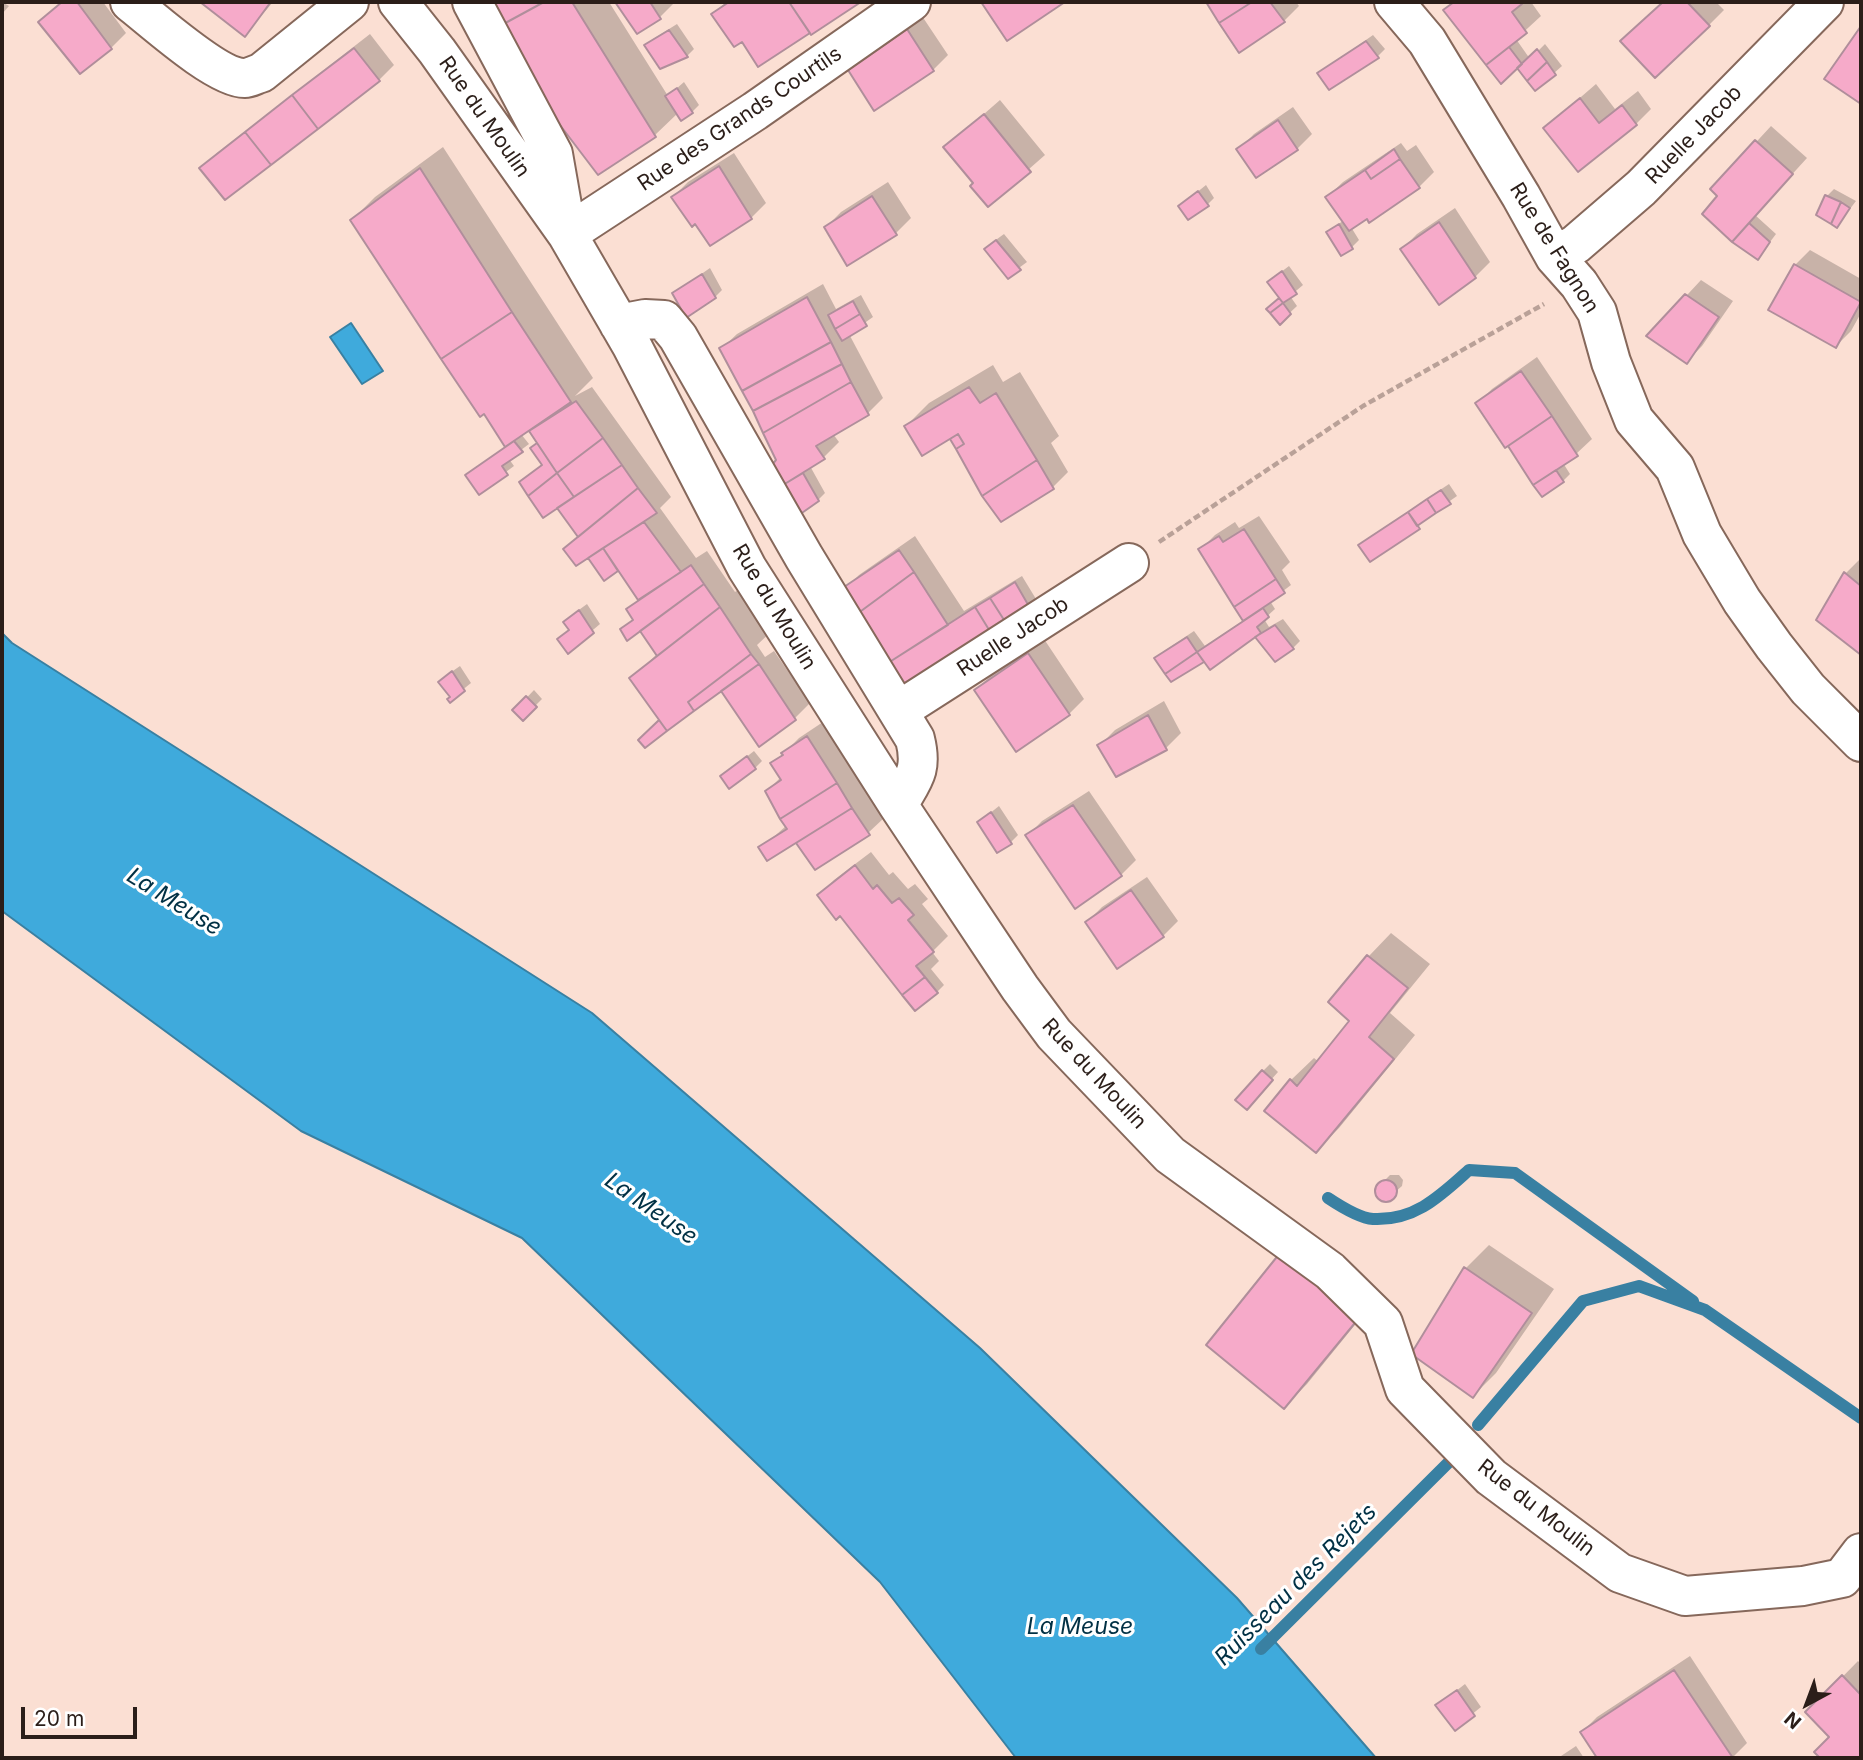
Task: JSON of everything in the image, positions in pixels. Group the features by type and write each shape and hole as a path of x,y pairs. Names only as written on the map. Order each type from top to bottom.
{"street":[{"path":"130,2 208,63 226,74 245,78 261,73 349,2"},
{"name":"Rue du Moulin","path":"398,2 437,51 567,234 619,324 747,568 898,805 1020,988 1054,1034 1170,1156 1330,1271 1383,1323 1405,1390 1491,1476 1620,1573 1685,1595 1803,1586 1855,1576"},
{"name":"Rue du Moulin","path":"472,2 553,154 567,234"},
{"name":"Rue des Grands Courtils","path":"567,234 755,111 911,2"},
{"name":"Rue de Fagnon","path":"1394,2 1427,41 1567,271 1597,312 1611,362 1634,420 1675,468 1702,534 1742,601 1808,690 1861,742"},
{"name":"Ruelle Jacob","path":"1567,271 1576,244 1641,188 1824,2"},
{"path":"619,324 645,319 664,320 678,337 804,558 915,739 919,756 917,772 898,805"},
{"name":"Ruelle Jacob","path":"898,711 1129,563"}],"path":[{"path":"1129,563 1567,271"}],"water":[{"path":"351,323 383,371 362,384 330,337"},
{"name":"La Meuse","path":"2,633 12,643 592,1013 980,1348 1237,1598 1376,1758 1016,1758 880,1582 522,1238 301,1131 2,911"}],"building":[{"path":"62,2 77,2 112,49 80,74 38,22"},
{"path":"200,2 269,2 270,3 245,37"},
{"path":"483,2 544,2 498,27"},
{"path":"544,2 572,2 656,137 598,175 528,83 498,27"},
{"path":"615,2 650,2 661,19 637,34"},
{"path":"729,2 789,2 810,33 758,67 742,42 734,47 711,14"},
{"path":"789,2 861,2 811,35"},
{"path":"981,2 1065,2 1007,41"},
{"path":"1206,2 1252,2 1219,23"},
{"path":"1252,2 1270,2 1285,22 1239,53 1219,23"},
{"path":"1454,2 1522,2 1512,12 1527,33 1486,65 1443,10"},
{"path":"1663,2 1687,2 1710,26 1655,78 1620,41"},
{"path":"1861,26 1861,104 1824,79"},
{"path":"907,29 934,71 874,111 848,70"},
{"path":"669,30 688,57 660,69 644,45"},
{"path":"1366,41 1379,58 1329,90 1317,73"},
{"path":"1509,47 1522,64 1501,84 1486,65"},
{"path":"354,48 380,81 318,129 292,95"},
{"path":"1537,49 1547,62 1527,81 1517,68"},
{"path":"1547,62 1556,75 1535,91 1527,81"},
{"path":"677,88 693,113 681,121 665,96"},
{"path":"292,95 318,129 271,165 245,132"},
{"path":"1580,98 1599,123 1622,105 1637,125 1578,172 1543,128"},
{"path":"984,114 1031,172 988,207 970,186 973,183 943,147"},
{"path":"1278,120 1298,150 1256,178 1236,149"},
{"path":"245,132 271,165 225,200 199,168"},
{"path":"1755,140 1793,174 1732,242 1702,214 1717,196 1710,189"},
{"path":"1394,149 1400,159 1371,179 1365,170"},
{"path":"1400,159 1420,188 1369,223 1367,219 1349,231 1325,197 1365,170 1371,179"},
{"path":"719,166 752,219 710,246 695,224 692,227 671,197"},
{"path":"420,168 512,312 441,359 350,220"},
{"path":"1198,191 1209,206 1188,220 1178,206"},
{"path":"1825,195 1841,202 1831,224 1816,215"},
{"path":"872,196 897,235 847,266 824,227"},
{"path":"1841,202 1850,208 1837,228 1831,224"},
{"path":"1439,222 1476,278 1439,305 1400,249"},
{"path":"1749,223 1770,242 1758,260 1732,242"},
{"path":"1339,224 1353,249 1341,256 1326,232"},
{"path":"996,240 1021,270 1008,279 984,249"},
{"path":"1794,264 1861,302 1836,348 1768,310"},
{"path":"1282,271 1297,294 1283,303 1267,282"},
{"path":"702,274 716,298 686,318 672,293"},
{"path":"1685,294 1719,317 1687,364 1646,336"},
{"path":"807,297 831,342 742,391 719,348"},
{"path":"1279,298 1283,303 1270,313 1266,309"},
{"path":"853,301 860,314 835,329 828,315"},
{"path":"1283,303 1291,314 1280,325 1270,313"},
{"path":"512,312 571,402 505,447 484,414 480,417 441,359"},
{"path":"860,314 867,326 842,341 835,329"},
{"path":"831,342 842,364 753,411 742,391"},
{"path":"842,364 851,382 763,433 753,411"},
{"path":"1521,371 1552,416 1505,448 1475,403"},
{"path":"851,382 869,415 816,446 825,459 783,485 771,466 776,460 763,433"},
{"path":"969,387 980,403 996,393 1037,460 982,496 956,449 964,444 958,434 922,456 904,426"},
{"path":"576,401 603,438 557,473 529,431"},
{"path":"1552,416 1578,456 1533,485 1508,446"},
{"path":"958,434 964,444 956,449 950,439"},
{"path":"603,438 622,465 574,497 557,473"},
{"path":"514,441 523,452 502,466 508,475 479,495 465,475"},
{"path":"537,443 557,473 528,496 519,482 542,465 530,448"},
{"path":"1037,460 1054,489 1001,522 982,496"},
{"path":"622,465 638,488 578,537 557,508"},
{"path":"1556,470 1564,482 1542,497 1533,485"},
{"path":"557,473 574,497 543,518 528,496"},
{"path":"803,473 819,501 799,515 783,485"},
{"path":"638,488 657,513 576,566 563,549"},
{"path":"1441,490 1451,504 1436,513 1427,499"},
{"path":"1427,499 1436,513 1417,526 1408,512"},
{"path":"1408,512 1420,529 1370,562 1358,545"},
{"path":"644,522 681,572 638,600 603,548"},
{"path":"1244,529 1276,579 1234,607 1198,549 1219,536 1223,542"},
{"path":"603,548 618,571 604,581 588,558"},
{"path":"899,550 914,572 857,614 841,589"},
{"path":"691,565 704,584 627,641 620,629 633,620 626,609"},
{"path":"914,572 948,625 888,663 857,614"},
{"path":"1844,572 1861,586 1861,655 1816,620"},
{"path":"1276,579 1285,593 1243,621 1234,607"},
{"path":"1015,582 1030,608 1006,623 990,598"},
{"path":"704,584 720,607 657,656 640,631"},
{"path":"990,598 1006,623 991,633 975,607"},
{"path":"720,607 751,654 688,702 694,711 667,731 629,678"},
{"path":"975,607 991,633 903,687 888,663"},
{"path":"1263,608 1269,617 1257,627 1261,633 1210,670 1197,652"},
{"path":"579,610 594,633 568,654 557,639 569,630 563,622"},
{"path":"1275,625 1294,649 1275,662 1255,637"},
{"path":"1187,637 1197,652 1165,674 1154,658"},
{"path":"1197,652 1204,662 1171,682 1165,674"},
{"path":"1028,653 1070,715 1016,752 974,690"},
{"path":"751,654 759,664 694,711 688,702"},
{"path":"759,664 796,720 759,747 721,691"},
{"path":"452,671 465,691 450,703 447,699 450,697 438,682"},
{"path":"526,696 537,707 523,721 512,710"},
{"path":"1148,715 1167,750 1116,777 1097,745"},
{"path":"659,720 667,731 645,748 638,740"},
{"path":"807,736 837,783 780,819 765,791 781,780 770,763"},
{"path":"747,756 756,769 729,789 720,776"},
{"path":"837,783 852,808 767,861 758,847 787,829 780,819"},
{"path":"1073,805 1122,876 1075,909 1025,835"},
{"path":"852,808 870,835 815,870 796,843"},
{"path":"991,812 1012,844 997,853 977,822"},
{"path":"855,865 873,889 877,885 892,903 899,898 914,915 908,920 934,952 916,966 925,977 902,995 840,916 836,920 817,895"},
{"path":"1131,890 1164,937 1117,969 1085,922"},
{"path":"1367,955 1408,988 1369,1037 1394,1059 1316,1153 1264,1111 1290,1079 1297,1086 1349,1021 1328,1002"},
{"path":"925,977 938,993 915,1011 902,995"},
{"path":"1262,1070 1273,1080 1247,1110 1235,1100"},
{"path":"1386,1180 1394,1183 1397,1191 1394,1199 1386,1202 1378,1199 1375,1191 1378,1183"},
{"path":"1280,1253 1359,1318 1284,1409 1206,1345"},
{"path":"1464,1267 1532,1313 1473,1398 1411,1354"},
{"path":"1674,1670 1733,1758 1597,1758 1580,1732"},
{"path":"1842,1675 1861,1695 1861,1758 1820,1758 1814,1752 1829,1737 1805,1712"},
{"path":"1457,1690 1475,1716 1455,1731 1435,1705"}],"waterway":[{"path":"1328,1198 1362,1216 1388,1219 1426,1205 1469,1170 1515,1173 1693,1301"},
{"name":"Ruisseau des Rejets","path":"1478,1425 1583,1301 1639,1286 1705,1310 1861,1418"},
{"name":"Ruisseau des Rejets","path":"1261,1649 1449,1462"}]}
